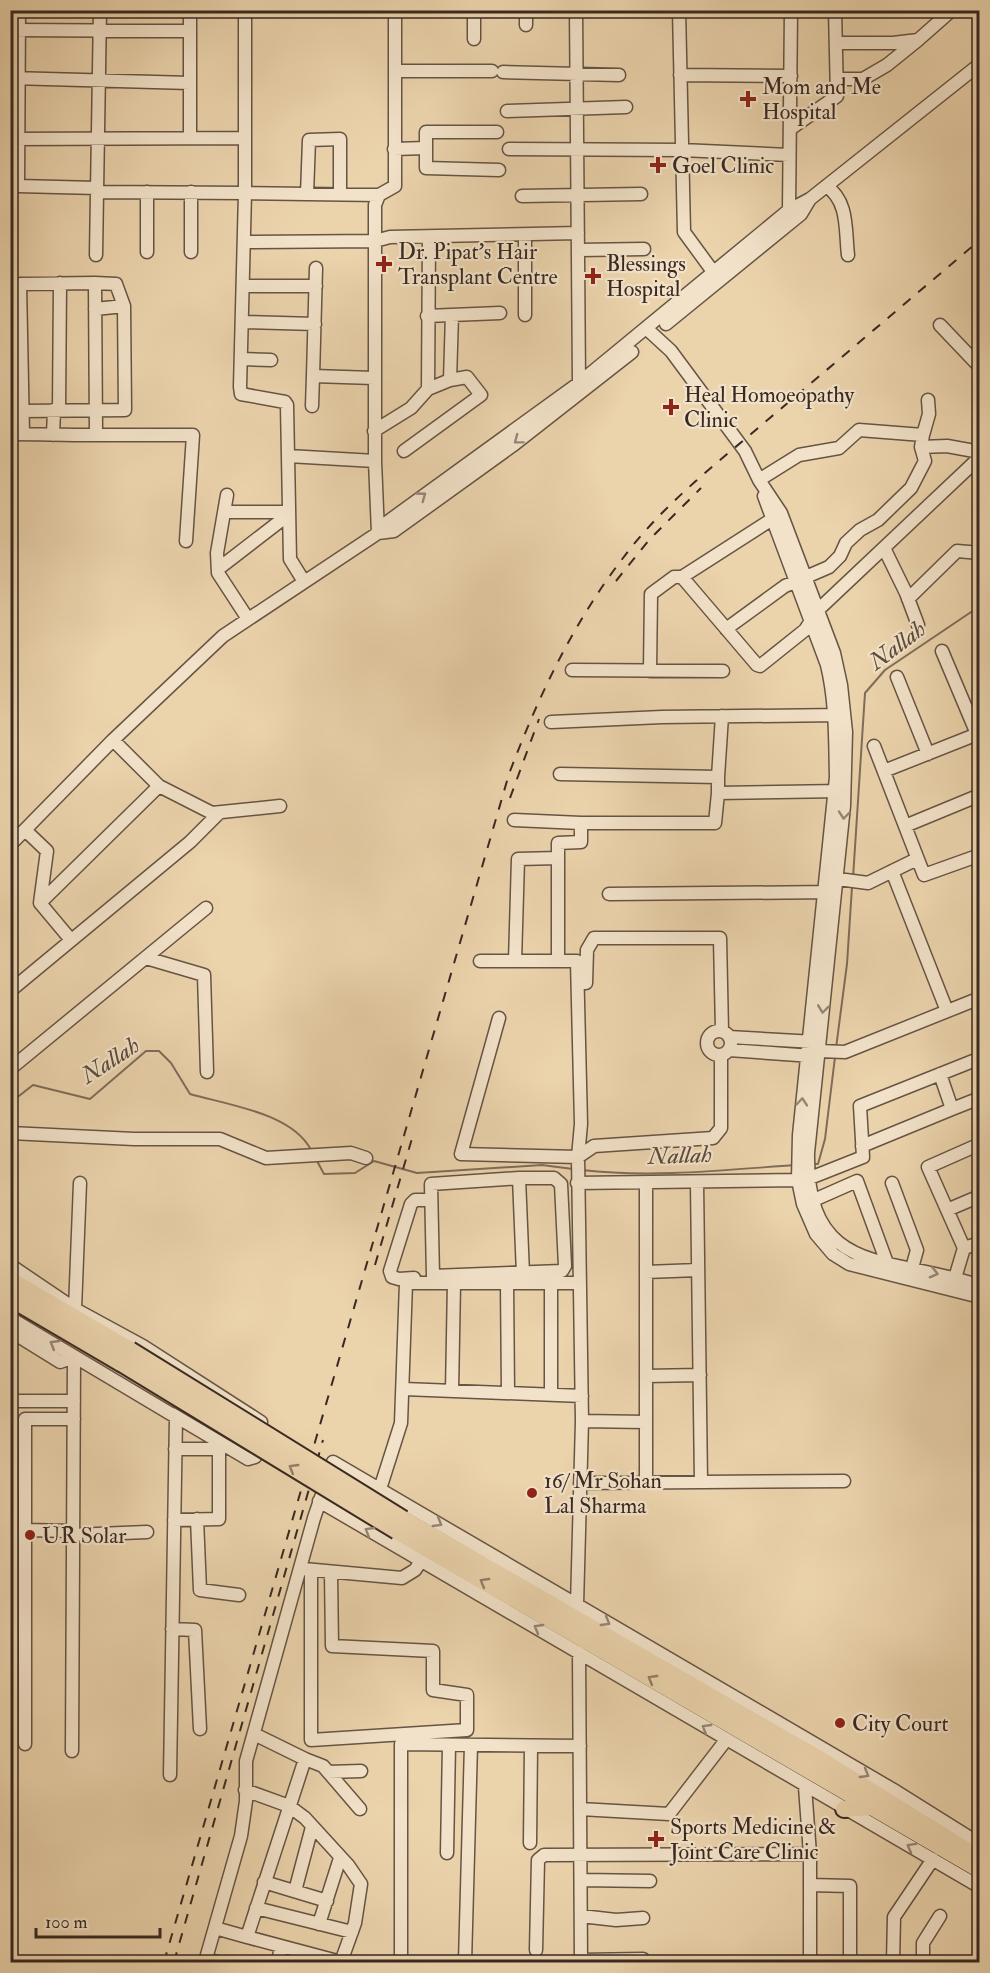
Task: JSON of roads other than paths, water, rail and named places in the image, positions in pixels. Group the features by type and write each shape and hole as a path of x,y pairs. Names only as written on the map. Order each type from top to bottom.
{"highway":[{"path":"10,1280 130,1350 813,1773 942,1833 980,1859"},
{"path":"10,1298 397,1532 980,1870"},
{"path":"844,1809 873,1807"},
{"path":"942,1833 973,1841"}],"street":[{"path":"19,10 15,31 14,189 379,195 394,186 394,10"},
{"path":"96,255 100,10"},
{"path":"190,10 190,138"},
{"path":"246,10 241,394 285,402 287,405 290,559 303,580"},
{"path":"474,10 474,39"},
{"path":"526,10 526,25"},
{"path":"576,10 575,151 579,250 579,383"},
{"path":"679,10 684,232 714,273"},
{"path":"789,210 791,10"},
{"path":"790,129 837,96 835,10"},
{"path":"837,79 863,80 887,65 952,10"},
{"path":"15,31 190,31"},
{"path":"837,43 893,43 918,40"},
{"path":"10,845 112,740 223,636 303,580 378,533 386,523 650,332 714,273 789,210 810,199 980,64"},
{"path":"395,71 619,75"},
{"path":"680,75 791,76"},
{"path":"15,78 190,83"},
{"path":"507,111 626,107"},
{"path":"497,132 426,132 426,168 499,170"},
{"path":"15,139 245,138"},
{"path":"307,194 309,140 340,139 340,194"},
{"path":"394,149 426,148"},
{"path":"509,149 682,150 789,155"},
{"path":"826,186 835,192 842,202 848,255"},
{"path":"147,192 147,252"},
{"path":"191,192 191,252"},
{"path":"522,196 641,194"},
{"path":"378,533 374,378 375,205 379,195"},
{"path":"378,533 394,531 512,446 650,332 801,214 810,199"},
{"path":"244,242 375,242 390,237 578,233"},
{"path":"525,235 525,315"},
{"path":"429,237 427,316 429,389"},
{"path":"579,250 644,249"},
{"path":"312,406 316,268"},
{"path":"53,435 57,410 60,283"},
{"path":"95,283 96,435"},
{"path":"22,411 125,410 124,306 116,284 15,284 22,411 17,434 194,435 186,541"},
{"path":"243,286 316,286"},
{"path":"95,309 124,306"},
{"path":"427,316 500,314"},
{"path":"450,380 452,315"},
{"path":"243,322 315,324"},
{"path":"940,325 980,367"},
{"path":"650,332 672,351 745,451 801,578 818,610 836,660 840,716 840,791 838,879 831,892"},
{"path":"241,358 271,360"},
{"path":"314,376 374,378"},
{"path":"374,431 411,408 429,389 450,380 468,377 481,395 404,451"},
{"path":"726,629 801,578 829,567 840,556 846,543 860,530 878,520 907,492 925,461 922,441 929,414 928,400"},
{"path":"759,480 799,455 838,448 859,430 980,452"},
{"path":"288,456 375,461"},
{"path":"682,577 757,666 760,666 811,623 818,610 980,457"},
{"path":"227,495 218,545 218,569 229,592 248,619"},
{"path":"225,512 289,513"},
{"path":"218,569 289,513"},
{"path":"650,671 649,598 674,577 682,577 776,517"},
{"path":"884,548 918,625"},
{"path":"908,598 957,551 980,553"},
{"path":"801,578 811,623 827,665 840,716"},
{"path":"884,771 978,734 942,651"},
{"path":"572,670 723,671"},
{"path":"897,677 928,754"},
{"path":"551,722 722,716 840,716"},
{"path":"514,820 581,823 715,823 722,716"},
{"path":"112,740 159,786 212,813 280,806"},
{"path":"874,746 924,875 980,855"},
{"path":"560,774 718,777"},
{"path":"40,903 159,786"},
{"path":"718,793 840,791"},
{"path":"840,791 804,1170 803,1204 816,1234 842,1261 980,1297"},
{"path":"905,826 980,795"},
{"path":"10,991 190,842 219,813"},
{"path":"558,962 558,843 581,842 581,823"},
{"path":"25,830 47,852 40,903 71,940"},
{"path":"515,961 518,859 558,858"},
{"path":"838,879 868,883 917,859"},
{"path":"892,871 947,1011"},
{"path":"609,894 831,892"},
{"path":"10,1069 206,908"},
{"path":"499,1018 461,1154 578,1157 594,1146 713,1138 721,1128 726,1034 720,938 594,938 587,950 586,989"},
{"path":"146,958 204,975 207,1072"},
{"path":"480,961 577,961 581,1124 577,1183 582,1396 577,1605"},
{"path":"816,1050 715,1054 707,1045 711,1034 726,1034 838,1053 980,998"},
{"path":"577,1183 697,1183 804,1170 863,1157 860,1106 973,1061"},
{"path":"940,1074 952,1109"},
{"path":"862,1146 980,1098"},
{"path":"10,1133 134,1139 220,1139 266,1158 351,1153 366,1158"},
{"path":"955,1278 964,1248 928,1167 980,1144"},
{"path":"804,1170 818,1216 834,1240 860,1256 955,1278 980,1287"},
{"path":"430,1200 416,1200 411,1204 390,1271 392,1277 399,1279 562,1271 565,1266 564,1229 559,1180 519,1178 430,1184 433,1276"},
{"path":"519,1178 523,1274"},
{"path":"814,1200 857,1181 887,1263"},
{"path":"75,1309 80,1183"},
{"path":"697,1183 701,1482"},
{"path":"646,1184 646,1482"},
{"path":"892,1184 917,1250 912,1268"},
{"path":"947,1210 980,1196"},
{"path":"564,1229 578,1230"},
{"path":"964,1248 980,1244"},
{"path":"10,1265 75,1309 143,1346 266,1425 270,1432 255,1457 248,1459 219,1445 122,1385"},
{"path":"646,1272 698,1270"},
{"path":"380,1489 400,1431 404,1389 406,1283 579,1283"},
{"path":"452,1391 454,1283"},
{"path":"507,1283 508,1393"},
{"path":"551,1284 551,1395"},
{"path":"10,1318 176,1417 170,1775"},
{"path":"10,1331 60,1362 74,1357"},
{"path":"122,1385 129,1382 142,1367 146,1356 143,1346"},
{"path":"72,1751 74,1357"},
{"path":"646,1376 700,1375"},
{"path":"404,1389 582,1396"},
{"path":"10,1401 74,1401"},
{"path":"25,1744 25,1419 74,1419"},
{"path":"582,1421 646,1422"},
{"path":"175,1449 219,1445"},
{"path":"174,1520 219,1519 219,1445"},
{"path":"210,1961 215,1928 241,1836 246,1761 306,1570 319,1501 333,1462 897,1792 973,1841"},
{"path":"580,1483 844,1481"},
{"path":"319,1501 726,1740 813,1773 844,1809 980,1887"},
{"path":"197,1519 200,1590 239,1595"},
{"path":"25,1530 73,1533 147,1532"},
{"path":"306,1570 402,1578 415,1570 421,1561"},
{"path":"306,1570 311,1740 467,1730 467,1695 433,1690 433,1651 332,1646 331,1573"},
{"path":"172,1629 195,1630 200,1729"},
{"path":"579,1652 581,1961 643,1959"},
{"path":"254,1734 323,1766 360,1809"},
{"path":"580,1809 669,1814 726,1740"},
{"path":"401,1962 401,1744 580,1746"},
{"path":"447,1853 449,1745"},
{"path":"465,1962 471,1745"},
{"path":"530,1843 531,1746"},
{"path":"247,1937 305,1759"},
{"path":"328,1772 361,1771"},
{"path":"810,1962 813,1773"},
{"path":"215,1928 341,1962 352,1932 361,1884 312,1827 289,1806 245,1790"},
{"path":"295,1892 312,1827"},
{"path":"536,1950 538,1860 544,1855 810,1854"},
{"path":"319,1924 340,1858"},
{"path":"893,1962 894,1917 933,1859"},
{"path":"581,1880 650,1881"},
{"path":"264,1882 327,1901"},
{"path":"810,1885 850,1886 850,1962"},
{"path":"256,1908 352,1932"},
{"path":"581,1916 615,1920 643,1918"},
{"path":"923,1962 923,1943 940,1916"},
{"path":"277,1962 282,1947"}],"waterway":[{"name":"Nallah","path":"853,878 865,693 885,670 980,606"},
{"name":"Nallah","path":"836,1048 847,964 852,887"},
{"name":"Nallah","path":"10,1103 33,1085 90,1099 146,1051 159,1051 171,1063 190,1094 258,1112 274,1119 302,1137 311,1150"},
{"name":"Nallah","path":"813,1164 818,1164 825,1139 835,1057"},
{"name":"Nallah","path":"317,1161 324,1174 355,1173 374,1161 417,1173 542,1165 573,1169"},
{"name":"Nallah","path":"582,1170 662,1173 795,1165"}],"railway":[{"path":"164,1962 509,774 545,689 588,608 623,558 656,519 713,466 980,240"},
{"path":"616,581 649,540 701,488"},
{"path":"510,798 539,719"},
{"path":"375,1265 413,1135"},
{"path":"174,1962 323,1440"}],"place":[{"name":"Mom and Me Hospital","path":"748,99"},
{"name":"Goel Clinic","path":"658,165"},
{"name":"Dr. Pipat's Hair Transplant Centre","path":"384,264"},
{"name":"Blessings Hospital","path":"593,276"},
{"name":"Heal Homoeopathy Clinic","path":"671,407"},
{"name":"16/ Mr Sohan Lal Sharma","path":"532,1493"},
{"name":"UR Solar","path":"30,1535"},
{"name":"City Court","path":"840,1723"},
{"name":"Sports Medicine & Joint Care Clinic","path":"656,1839"}]}
